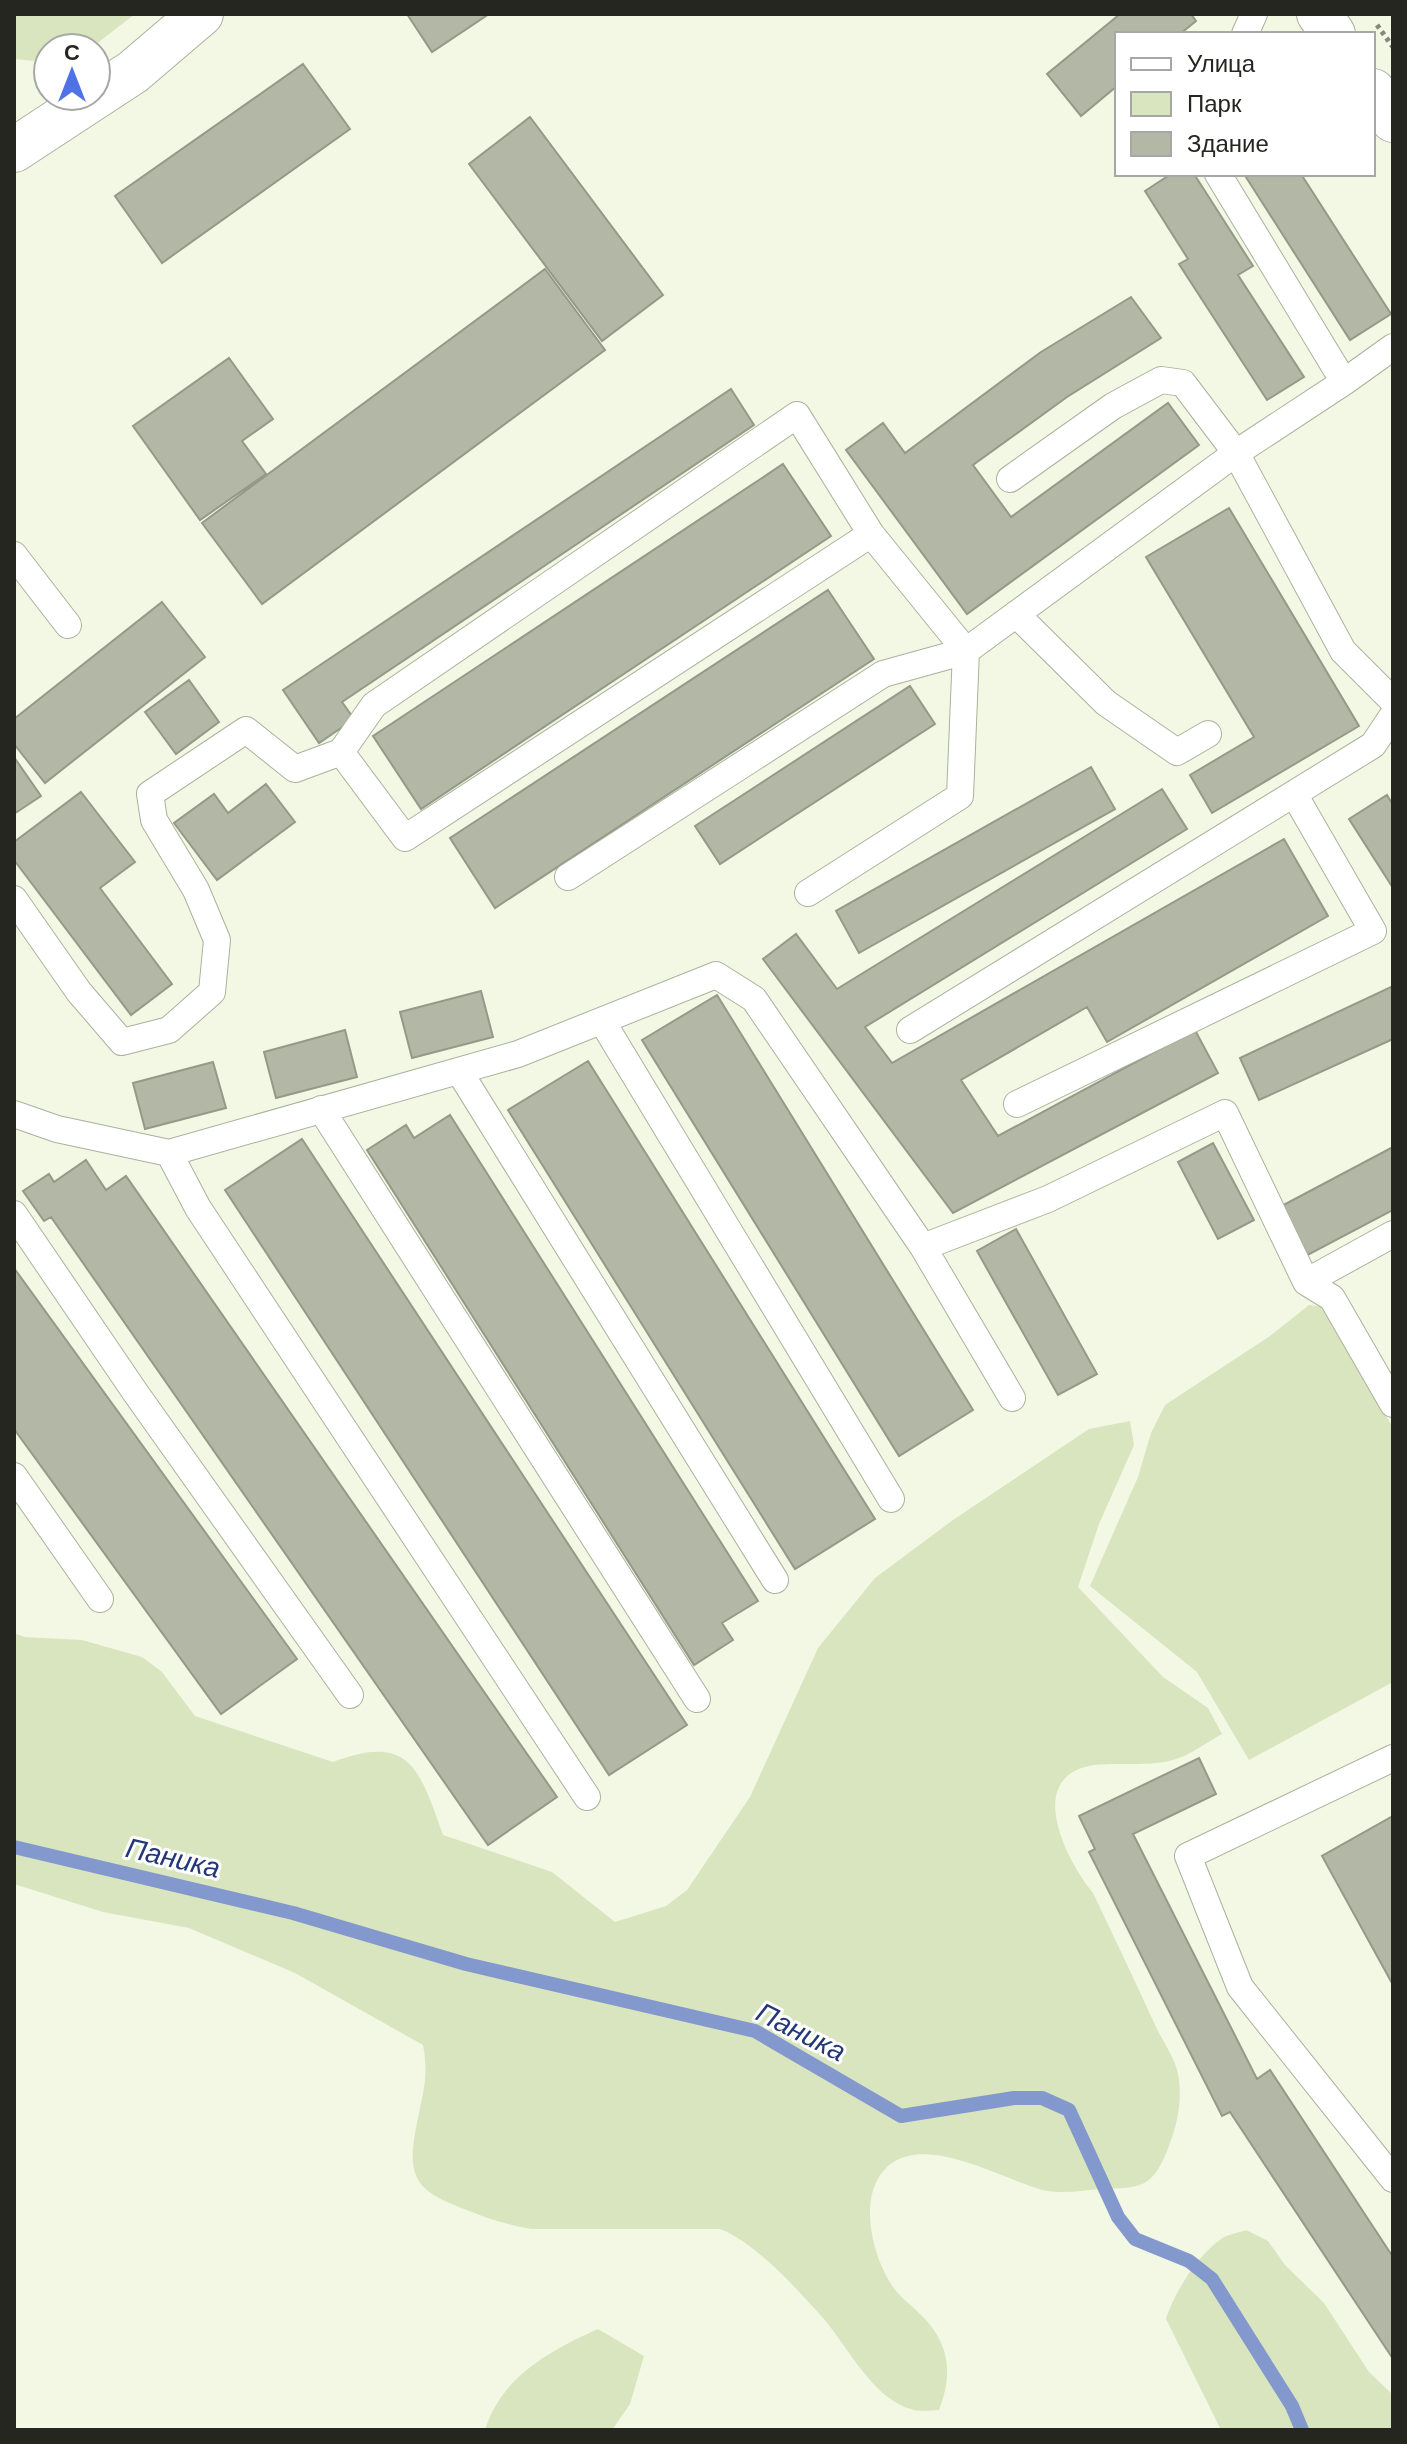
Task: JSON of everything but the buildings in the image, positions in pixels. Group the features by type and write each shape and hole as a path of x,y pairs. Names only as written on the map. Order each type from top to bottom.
{"street":[{"path":"14,150 133,72 201,14"},
{"path":"1319,14 1332,32"},
{"path":"1375,94 1393,120"}],"lane":[{"path":"1219,176 1344,382"},
{"path":"568,877 883,674 966,651 1236,453 1393,347"},
{"path":"1010,479 1113,406 1161,380 1183,383 1236,453 1343,651 1393,701"},
{"path":"14,899 79,992 122,1042 169,1030 212,992 217,940 196,890 154,820 150,794 246,730 295,769 341,752 374,705 797,415 871,534 966,651 960,796 808,893"},
{"path":"341,752 405,838 871,534"},
{"path":"14,555 68,625"},
{"path":"1016,614 1106,703 1177,752 1208,734"},
{"path":"910,1030 1373,745 1393,715"},
{"path":"1017,1104 1383,932 1294,794"},
{"path":"14,1114 57,1129 169,1153 518,1054 716,975 754,999 923,1247 1012,1398"},
{"path":"602,1021 891,1499"},
{"path":"459,1071 775,1580"},
{"path":"321,1109 697,1699"},
{"path":"923,1247 1048,1199 1225,1113 1306,1282 1332,1298 1393,1404"},
{"path":"169,1153 198,1208 587,1797"},
{"path":"14,1214 135,1392 350,1695"},
{"path":"1306,1282 1393,1234"},
{"path":"14,1476 100,1599"},
{"path":"1393,1758 1188,1856 1240,1987 1393,2179"}],"path":[{"path":"1370,14 1393,47"}],"green space":[{"path":"14,14 135,14 112,32 32,32 32,61 14,59"},
{"path":"1309,1305 1324,1307 1393,1428 1393,1682 1249,1760 1197,1672 1090,1586 1138,1477 1151,1433 1165,1405 1270,1336"},
{"path":"1130,1421 1134,1445 1099,1524 1078,1587 1163,1677 1208,1708 1222,1734 1173,1760 1094,1765 1072,1772 1060,1785 1055,1802 1057,1821 1072,1861 1093,1893 1174,2062 1180,2094 1178,2113 1171,2142 1156,2172 1143,2184 1126,2188 1048,2191 937,2155 914,2155 895,2161 879,2177 870,2203 875,2248 893,2287 928,2323 942,2345 947,2370 939,2410 914,2410 886,2396 863,2372 823,2318 788,2281 748,2245 720,2229 531,2229 490,2219 436,2196 426,2189 414,2171 414,2142 425,2076 423,2045 295,1973 189,1928 103,1912 14,1884 14,1633 24,1637 82,1640 142,1657 162,1672 195,1716 333,1762 359,1754 380,1752 396,1755 419,1776 443,1835 552,1872 615,1922 666,1906 687,1890 750,1797 818,1648 875,1578 953,1520 1089,1429"},
{"path":"1246,2230 1268,2241 1285,2265 1324,2303 1369,2372 1393,2395 1393,2430 1221,2430 1166,2319 1181,2286 1212,2246 1224,2237"},
{"path":"598,2329 644,2356 630,2404 612,2430 485,2430 493,2411 515,2380 546,2356"}],"waterway":[{"name":"Паника","path":"14,1847 293,1913 466,1964 755,2031 901,2116 1014,2098 1042,2098 1069,2110 1118,2217 1135,2239 1189,2261 1212,2279 1292,2406 1302,2430"}]}
